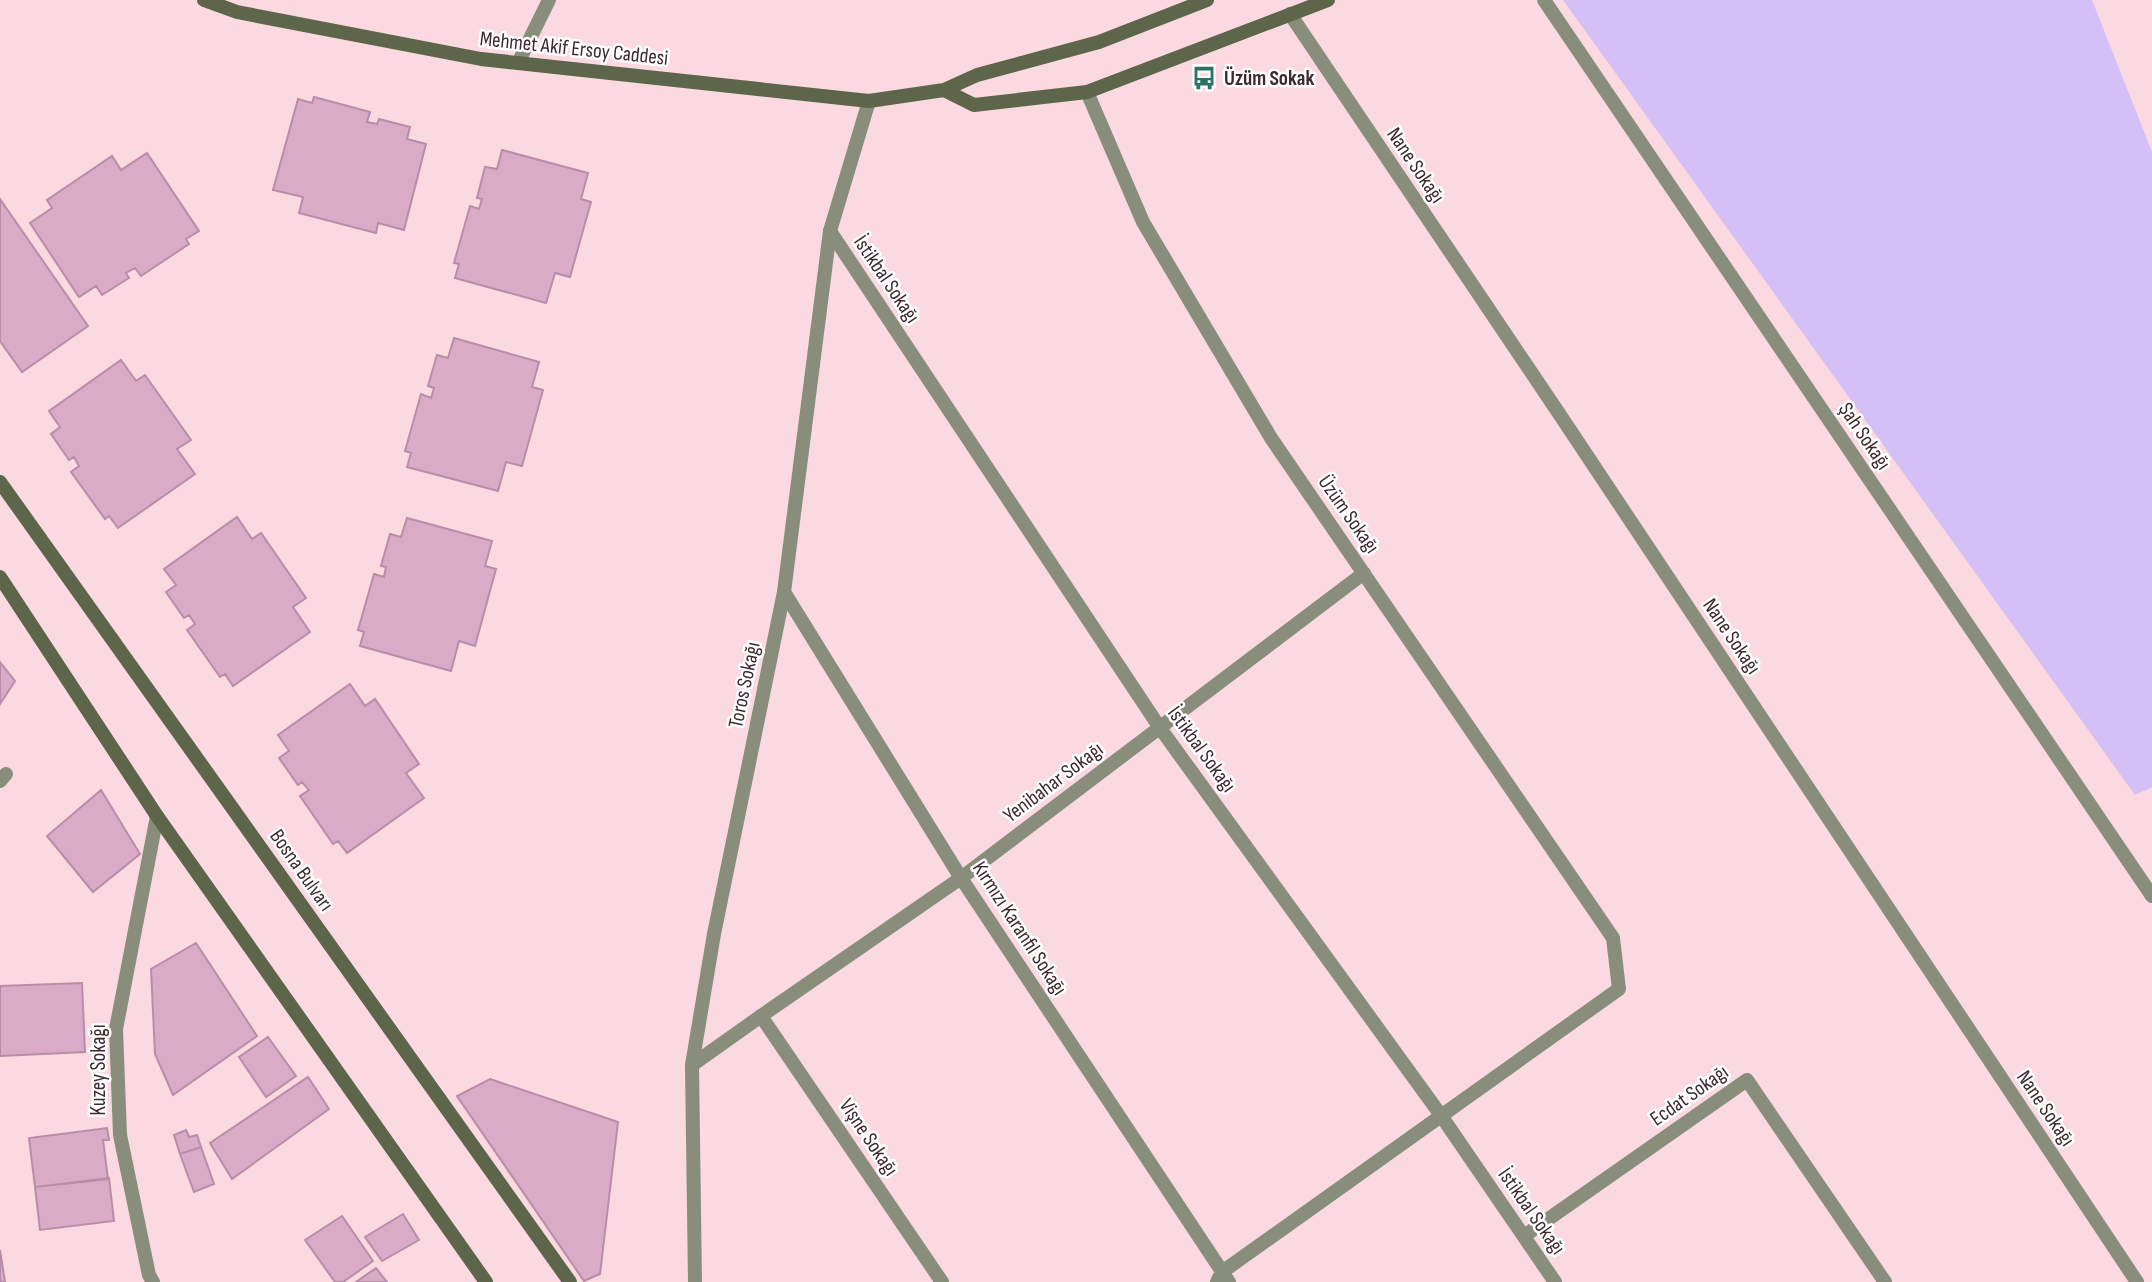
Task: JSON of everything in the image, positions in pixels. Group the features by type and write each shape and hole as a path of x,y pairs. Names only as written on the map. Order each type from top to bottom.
{"main road":[{"name":"Mehmet Akif Ersoy Caddesi","path":"204,0 237,12 481,59 869,101 944,90 976,75 1100,42 1207,0"},
{"path":"944,90 974,105 1087,92 1328,0"},
{"name":"Bosna Bulvarı","path":"0,482 570,1282"},
{"path":"0,577 157,816 486,1282"}],"street":[{"path":"518,63 549,0"},
{"name":"Şah Sokağı","path":"1544,0 2152,896"},
{"name":"Nane Sokağı","path":"1290,15 1560,415 2137,1282"},
{"name":"Üzüm Sokağı","path":"1087,92 1143,222 1271,438 1613,938 1619,989 1440,1114"},
{"name":"Toros Sokağı","path":"695,1282 692,1065 714,934 785,592 830,230 869,101"},
{"name":"İstikbal Sokağı","path":"830,230 1160,728 1440,1114 1555,1282"},
{"name":"Yenibahar Sokağı","path":"692,1065 961,878 1364,573"},
{"name":"Kırmızı Karanfil Sokağı","path":"785,592 961,878 1222,1279"},
{"name":"Kuzey Sokağı","path":"153,1282 149,1275 120,1135 116,1029 157,816"},
{"name":"Vişne Sokağı","path":"761,1016 942,1282"},
{"name":"Ecdat Sokağı","path":"1524,1236 1747,1080 1885,1282"},
{"path":"1222,1279 1440,1114"}],"shaded area":[{"path":"1563,0 2092,0 2152,152 2152,787 2135,795"}],"building":[{"path":"314,97 370,112 367,122 377,124 379,119 410,127 407,139 426,144 404,230 378,223 376,233 299,213 303,197 273,190 298,99 312,103"},
{"path":"502,150 588,173 581,199 591,202 570,277 555,273 546,303 455,278 459,264 454,263 470,206 479,209 482,199 477,198 485,167 497,169"},
{"path":"147,153 199,231 186,239 189,244 141,276 135,268 126,273 129,278 102,295 96,286 79,297 30,223 52,208 47,200 112,156 121,170"},
{"path":"0,199 88,326 22,372 0,341"},
{"path":"454,338 539,362 532,387 543,390 522,466 506,462 498,491 407,467 411,453 405,451 421,394 431,398 434,388 428,386 437,355 448,358"},
{"path":"121,360 136,381 145,375 191,440 177,449 195,474 118,528 109,516 105,519 71,472 79,466 74,457 69,460 51,434 60,427 49,411"},
{"path":"237,517 252,539 261,533 306,598 293,607 310,632 233,686 225,674 220,677 187,630 195,624 189,615 184,618 166,592 176,585 164,569"},
{"path":"407,518 492,541 485,566 496,569 475,646 459,641 451,671 360,646 364,632 358,630 374,574 384,577 386,567 381,566 390,534 401,537"},
{"path":"0,662 15,681 0,704"},
{"path":"350,684 365,706 375,699 419,764 406,773 424,798 347,853 338,841 333,844 300,796 309,790 302,782 298,785 279,758 289,751 278,735"},
{"path":"101,790 140,854 93,892 47,836"},
{"path":"196,943 257,1036 173,1095 155,1054 151,969"},
{"path":"82,983 85,1052 0,1056 0,986"},
{"path":"268,1037 296,1076 266,1097 239,1057"},
{"path":"308,1077 329,1109 232,1179 210,1143"},
{"path":"490,1079 618,1122 600,1274 584,1281 457,1096"},
{"path":"107,1128 109,1140 103,1140 108,1179 35,1187 29,1138"},
{"path":"186,1130 189,1137 197,1135 201,1147 180,1154 174,1135"},
{"path":"201,1147 214,1184 194,1192 180,1154"},
{"path":"109,1178 114,1221 40,1230 35,1187"},
{"path":"403,1214 419,1240 382,1261 365,1237"},
{"path":"342,1216 373,1261 343,1282 335,1282 305,1240"},
{"path":"0,1250 5,1282 0,1282"},
{"path":"376,1268 387,1282 356,1282"}],"place":[{"name":"Üzüm Sokak","path":"1204,78"}]}
